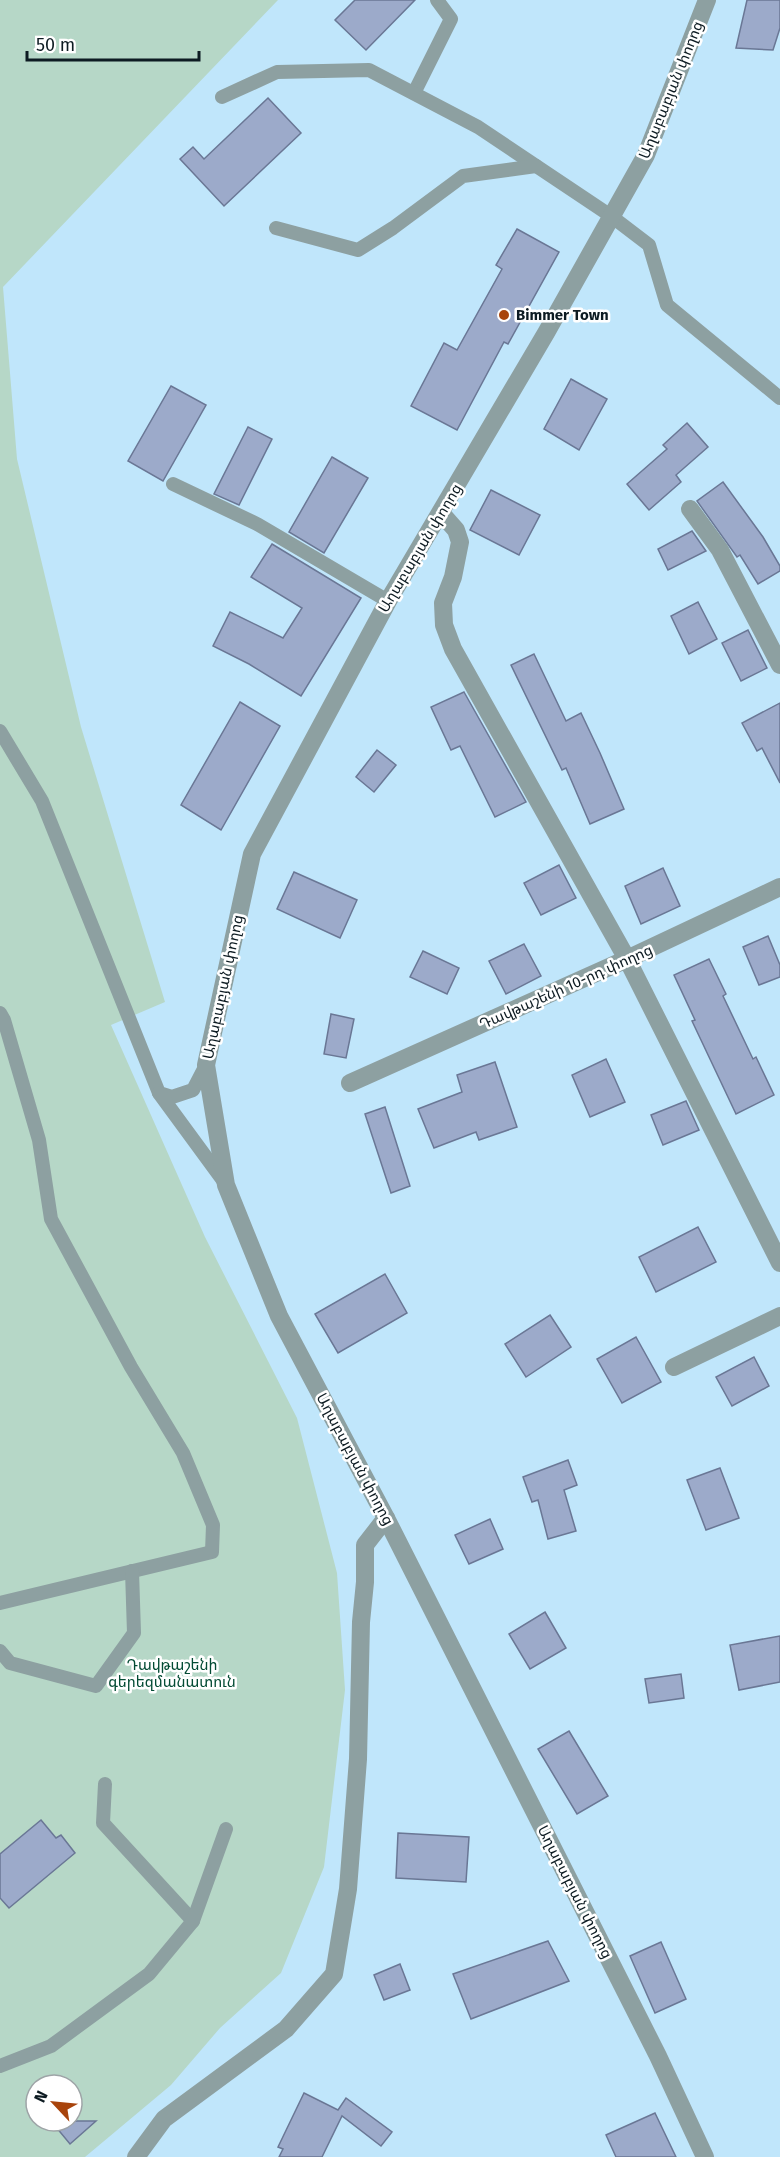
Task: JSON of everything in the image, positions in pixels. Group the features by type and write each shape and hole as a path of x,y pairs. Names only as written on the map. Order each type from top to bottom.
{"street":[{"name":"Աղաբաբյան փողոց","path":"705,2157 658,2056 386,1518 279,1316 226,1185 206,1065 252,854 388,601 546,333 646,155 707,0"},
{"path":"690,509 720,550 780,665"},
{"path":"441,513 456,530 460,542 453,577 443,603 444,625 453,649 627,959 780,1263"},
{"name":"Դավթաշենի 10-րդ փողոց","path":"350,1083 627,959 780,887"},
{"path":"674,1367 780,1316"},
{"path":"136,2157 164,2119 286,2029 334,1974 348,1890 358,1759 365,1545 386,1518"}],"lane":[{"path":"414,93 451,19 437,0"},
{"path":"222,98 278,72 369,70 478,127 649,244 667,305 780,398"},
{"path":"276,228 358,250 393,228 464,176 536,166"},
{"path":"173,484 257,524 388,601"},
{"path":"0,731 42,801 159,1093 226,1185"},
{"path":"0,1603 212,1552 213,1525 183,1453 131,1367 51,1219 39,1140 1,1018"},
{"path":"159,1093 172,1097 193,1090 206,1065"},
{"path":"0,1652 10,1663 96,1686 134,1633 132,1571"},
{"path":"105,1784 103,1823 193,1921"},
{"path":"0,2066 51,2046 149,1974 193,1921 226,1829"}],"green space":[{"name":"Դավթաշենի գերեզմանատուն","path":"0,0 278,0 3,287 17,459 81,727 165,1002 111,1025 205,1237 297,1418 337,1573 345,1690 324,1867 281,1973 220,2028 171,2085 85,2157 0,2157"}],"building":[{"path":"355,0 415,0 366,50 335,20"},
{"path":"747,0 780,0 780,28 773,50 736,48"},
{"path":"268,98 301,133 224,206 180,159 193,147 204,159"},
{"path":"517,229 559,252 508,344 504,342 457,430 411,406 444,343 457,350 502,269 496,265"},
{"path":"571,379 607,399 579,450 544,429"},
{"path":"171,386 206,405 163,481 128,461"},
{"path":"687,423 708,447 676,475 681,482 649,510 627,484 667,449 663,445"},
{"path":"248,427 272,439 239,505 214,494"},
{"path":"332,457 368,478 324,553 289,532"},
{"path":"723,482 763,537 780,566 780,571 758,584 740,555 737,557 697,501"},
{"path":"491,490 540,515 519,555 470,530"},
{"path":"692,531 706,551 668,570 658,549"},
{"path":"272,544 361,598 301,696 249,664 213,646 230,612 283,638 302,608 251,577"},
{"path":"698,602 717,639 689,654 671,616"},
{"path":"748,630 767,668 741,681 722,643"},
{"path":"534,654 566,721 581,713 624,809 590,824 566,768 562,770 511,665"},
{"path":"464,692 526,802 495,817 460,746 451,750 431,707"},
{"path":"240,702 280,726 221,830 181,805"},
{"path":"780,703 780,783 762,748 757,751 742,723"},
{"path":"377,750 396,765 374,792 356,777"},
{"path":"559,865 576,898 541,915 524,883"},
{"path":"663,868 680,906 641,924 625,886"},
{"path":"294,872 357,900 340,938 277,909"},
{"path":"768,936 780,965 780,977 759,985 743,947"},
{"path":"524,944 541,976 506,994 489,961"},
{"path":"423,951 459,968 447,994 410,977"},
{"path":"709,959 726,994 723,996 753,1059 756,1057 774,1095 736,1114 692,1021 695,1020 674,975"},
{"path":"331,1014 354,1019 346,1058 324,1054"},
{"path":"606,1059 625,1102 590,1117 572,1075"},
{"path":"495,1062 517,1127 479,1140 476,1132 434,1148 418,1109 462,1092 457,1075"},
{"path":"686,1101 699,1130 663,1145 651,1115"},
{"path":"385,1107 410,1186 391,1193 365,1114"},
{"path":"698,1227 716,1262 656,1292 639,1257"},
{"path":"385,1274 407,1313 338,1353 315,1314"},
{"path":"550,1315 571,1347 526,1377 505,1344"},
{"path":"636,1337 661,1382 622,1403 597,1359"},
{"path":"754,1357 769,1386 732,1406 716,1377"},
{"path":"568,1460 577,1485 564,1490 576,1531 548,1539 538,1500 532,1502 523,1477"},
{"path":"720,1468 739,1518 706,1530 687,1480"},
{"path":"490,1519 503,1549 469,1564 455,1535"},
{"path":"545,1612 566,1648 530,1669 509,1634"},
{"path":"780,1636 780,1682 739,1690 730,1645"},
{"path":"681,1674 684,1698 649,1703 645,1679"},
{"path":"569,1731 608,1796 577,1814 538,1749"},
{"path":"41,1820 56,1838 61,1835 75,1853 9,1908 0,1898 0,1854"},
{"path":"398,1833 469,1837 466,1882 396,1878"},
{"path":"548,1941 569,1981 471,2019 453,1974"},
{"path":"661,1942 686,1999 655,2013 630,1956"},
{"path":"400,1964 410,1990 384,2000 374,1975"},
{"path":"304,2093 338,2110 346,2098 392,2132 381,2146 342,2116 322,2157 279,2157 283,2149 278,2147"},
{"path":"655,2113 676,2157 616,2157 606,2135"},
{"path":"84,2121 96,2121 84,2132"},
{"path":"61,2133 82,2133 70,2144"}],"place":[{"name":"Bimmer Town","path":"504,315"}]}
